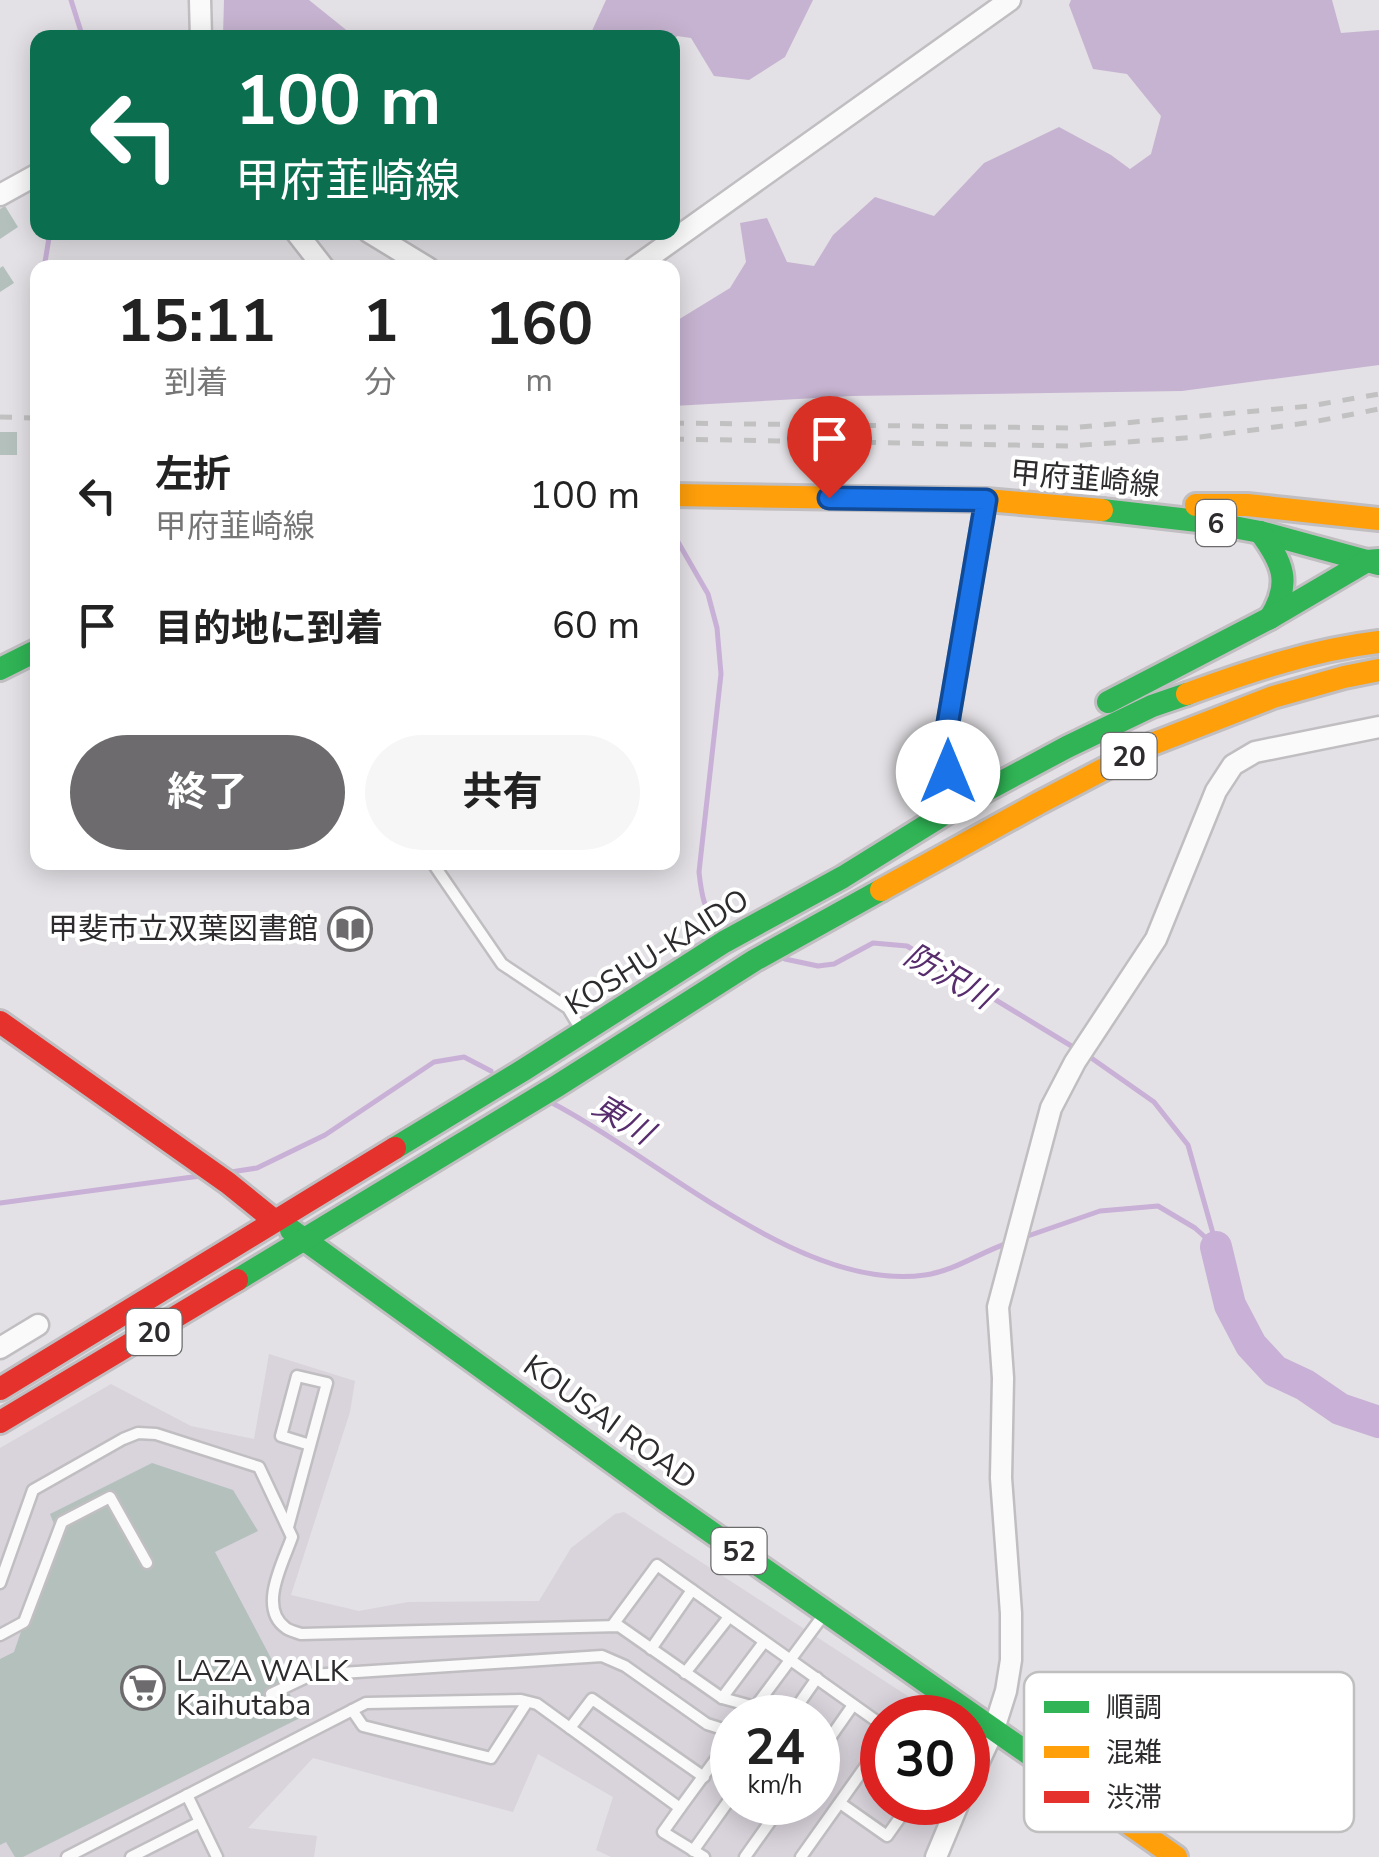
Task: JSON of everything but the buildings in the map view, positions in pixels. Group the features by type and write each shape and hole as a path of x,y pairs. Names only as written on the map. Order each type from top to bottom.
{"main road":[{"name":"甲府韮崎線","path":"680,496 986,500 1062,506 1207,522 1376,559"},
{"path":"1062,506 1248,504 1379,519"},
{"path":"1260,532 1282,567 1284,587 1280,604 1270,618"},
{"path":"959,805 1059,731 1376,559"},
{"name":"KOSHU-KAIDO","path":"0,1388 525,1069 724,942 844,878 959,805 1152,706 1267,665 1344,646 1379,642"},
{"path":"0,669 30,654"},
{"name":"KOSHU-KAIDO","path":"0,1422 306,1240 755,960 895,882 1152,744 1274,697 1379,670"},
{"path":"895,882 949,863 1162,756 1280,715 1342,700"},
{"path":"0,1022 276,1221"},
{"name":"52","path":"276,1221 306,1240"},
{"name":"KOUSAI ROAD","path":"306,1240 666,1500 1024,1750"},
{"name":"KOUSAI ROAD","path":"1140,1832 1176,1857"}],"street":[{"path":"200,0 201,30"},
{"path":"680,235 1010,0"},
{"path":"0,194 30,178"},
{"path":"302,240 318,260"},
{"path":"378,240 414,260"},
{"path":"645,260 673,240"},
{"path":"959,805 944,758 945,740 986,500"},
{"path":"990,1738 1006,1691 1011,1660 1000,1478 1003,1378 998,1308 1050,1108 1075,1062 1156,939 1216,791 1234,765 1255,752 1379,727"},
{"path":"0,1348 38,1325"},
{"path":"936,1857 950,1825"}],"lane":[{"path":"437,870 502,964 568,1008 598,1059"},
{"path":"288,1527 327,1383 297,1376 281,1436 310,1445"},
{"path":"0,1583 33,1490 138,1434 156,1434 260,1466 292,1537 272,1605 284,1627 300,1634 619,1626 717,1695"},
{"path":"0,1635 24,1622 62,1522 110,1497 147,1562"},
{"path":"612,1626 658,1565 860,1709"},
{"path":"650,1648 692,1590"},
{"path":"764,1695 826,1612"},
{"path":"685,1674 730,1617"},
{"path":"724,1695 764,1642"},
{"path":"271,1694 311,1675 602,1656 626,1666 710,1725"},
{"path":"805,1695 817,1678"},
{"path":"570,1728 592,1699 704,1776"},
{"path":"66,1857 366,1703 520,1700 537,1704 680,1808"},
{"path":"352,1710 363,1726 491,1758 527,1702"},
{"path":"840,1724 854,1705"},
{"path":"710,1767 663,1832 698,1854 715,1825"},
{"path":"860,1774 840,1802 860,1816"},
{"path":"188,1795 217,1857"},
{"path":"131,1857 200,1822"},
{"path":"745,1857 768,1825"},
{"path":"801,1857 824,1825"},
{"path":"872,1825 887,1836 895,1825"}],"shaded area":[{"path":"224,0 309,0 346,30 223,30"},
{"path":"606,0 813,0 785,57 749,80 714,76 691,38 680,36 680,30 592,30"},
{"path":"1071,0 1332,0 1341,33 1379,30 1379,365 1182,391 852,396 680,406 680,319 730,288 746,262 740,223 767,218 787,262 814,266 833,235 875,197 934,216 984,163 1059,127 1130,169 1151,154 1161,116 1127,74 1093,69 1069,5"},
{"path":"269,1354 355,1381 350,1412 291,1595 359,1611 408,1602 539,1601 571,1548 615,1514 624,1512 906,1695 860,1695 860,1825 943,1825 928,1857 611,1857 596,1850 613,1797 538,1754 513,1812 313,1758 248,1828 317,1836 314,1857 0,1857 0,1448 111,1384 191,1426 254,1439"}],"waterway":[{"name":"防沢川","path":"71,0 80,30"},
{"name":"防沢川","path":"45,260 49,240"},
{"name":"防沢川","path":"680,545 708,594 717,628 721,674 699,872 707,910 722,927"},
{"name":"防沢川","path":"785,959 818,966 834,964 873,943 907,946 1078,1050"},
{"name":"防沢川","path":"1087,1055 1154,1102 1188,1145 1216,1244"},
{"name":"東川","path":"231,1172 257,1168 325,1135 434,1062 464,1057 491,1071"},
{"name":"東川","path":"554,1104 733,1216 782,1243 831,1263 879,1275 925,1275 1011,1242"},
{"name":"東川","path":"0,1203 200,1176"},
{"name":"東川","path":"1022,1238 1100,1211 1158,1206 1195,1228 1216,1247"},
{"name":"防沢川","path":"1216,1247 1230,1305 1251,1345 1275,1371 1305,1385 1340,1409 1379,1422"}],"railway":[{"path":"680,423 1069,428 1310,406 1379,394"},
{"path":"680,439 1068,446 1200,437 1379,409"},
{"path":"0,417 30,418"}],"traffic: fast":[{"path":"1102,510 1207,522 1367,561 1379,560"},
{"path":"1260,532 1282,574 1281,594 1270,618"},
{"path":"1108,702 1270,618 1367,561 1379,564"},
{"path":"0,669 30,654"},
{"path":"395,1148 724,942 843,877 959,805 1067,747 1152,706 1187,694"},
{"path":"237,1280 557,1086 755,960 881,890"},
{"path":"291,1230 665,1500 1024,1751"}],"traffic: slow":[{"path":"680,495 986,500 1102,510"},
{"path":"1196,505 1247,505 1379,519"},
{"path":"1187,694 1282,662 1379,642"},
{"path":"881,890 1152,744 1273,697 1379,670"},
{"path":"1140,1832 1176,1857"}],"traffic: jam":[{"path":"0,1022 228,1183 275,1221"},
{"path":"0,1389 395,1148"},
{"path":"0,1422 237,1280"}],"place":[{"name":"甲斐市立双葉図書館","path":"350,929"},
{"name":"LAZA WALK Kaihutaba","path":"143,1688"}],"route":[{"path":"829,498 986,500 945,740 948,772"}]}
